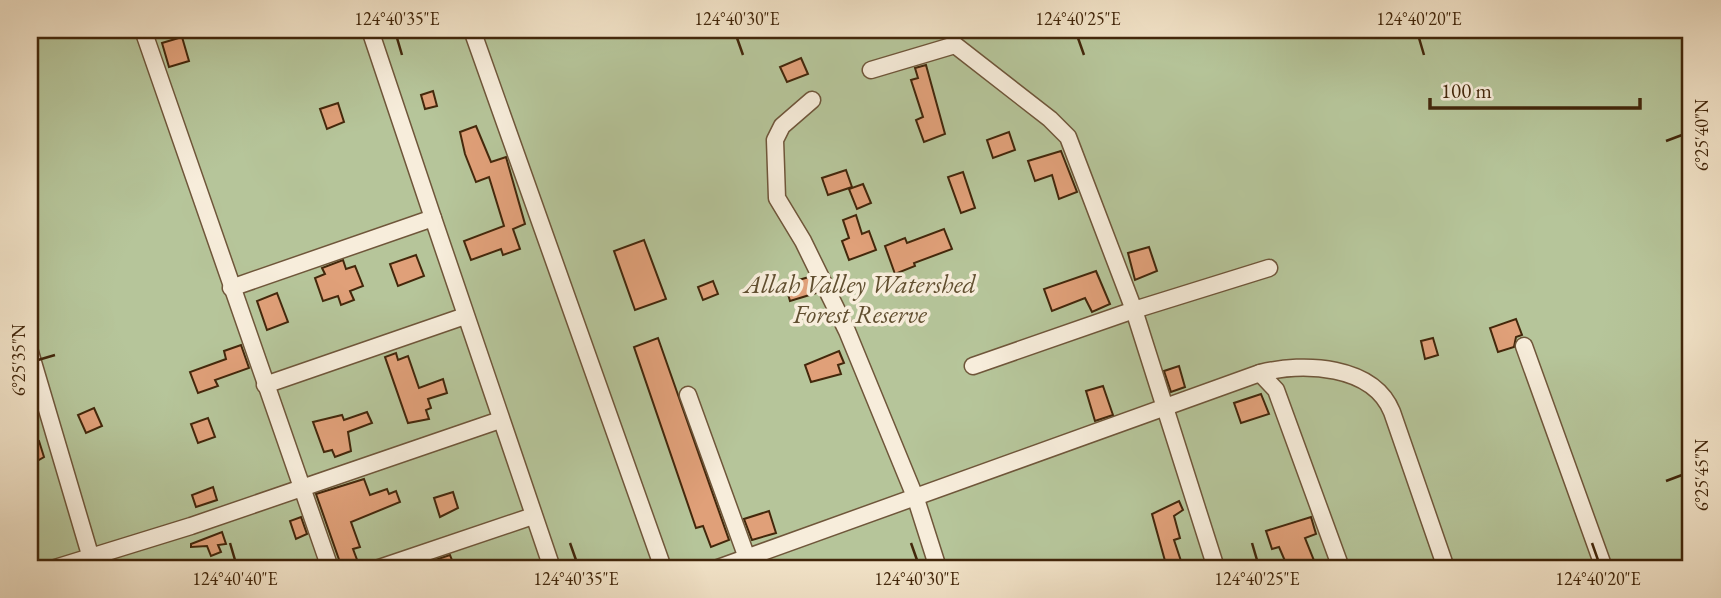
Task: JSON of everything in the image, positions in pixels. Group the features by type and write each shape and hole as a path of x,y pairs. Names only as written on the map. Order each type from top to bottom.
{"street":[{"path":"143,30 330,568"},
{"path":"370,30 552,568"},
{"path":"472,30 663,568"},
{"path":"871,70 955,45 1050,119 1074,147 1134,310 1216,568"},
{"path":"812,100 782,126 775,140 778,198 824,281 847,331 916,499 938,568"},
{"path":"231,288 433,218"},
{"path":"973,366 1134,310 1269,268"},
{"path":"265,386 465,316"},
{"path":"1524,346 1604,568"},
{"path":"30,352 91,558"},
{"path":"718,568 916,499 1260,373 1294,366 1311,367 1359,379 1383,393 1446,568"},
{"path":"1260,373 1276,390 1341,568"},
{"path":"688,395 747,558"},
{"path":"55,568 500,420"},
{"path":"379,568 533,516"}],"green space":[{"name":"Allah Valley Watershed Forest Reserve","path":"30,30 1691,30 1691,568 30,568"}],"building":[{"path":"182,37 189,61 169,67 162,43"},
{"path":"801,58 808,74 787,82 780,67"},
{"path":"926,65 945,134 924,142 916,120 923,117 911,80 918,78 915,68"},
{"path":"433,91 437,106 425,109 421,95"},
{"path":"338,103 344,122 327,129 320,109"},
{"path":"476,126 491,162 506,157 525,224 513,229 520,249 503,255 501,249 471,260 464,241 504,226 489,177 476,182 465,154 460,132"},
{"path":"1009,132 1015,150 993,158 987,140"},
{"path":"1061,151 1077,192 1059,199 1052,175 1035,181 1028,161"},
{"path":"846,170 852,187 828,195 822,178"},
{"path":"963,172 975,208 961,213 948,177"},
{"path":"863,184 871,203 857,209 849,189"},
{"path":"856,215 862,234 869,231 876,250 849,260 842,241 849,238 843,220"},
{"path":"944,229 952,249 914,263 915,266 895,274 885,246 905,238 907,243"},
{"path":"644,240 666,299 635,310 614,251"},
{"path":"1149,247 1157,271 1135,280 1128,253"},
{"path":"416,255 424,276 398,286 390,264"},
{"path":"343,260 346,269 355,266 363,286 350,291 354,300 341,305 338,296 323,301 315,278 325,274 322,268"},
{"path":"1096,271 1110,304 1092,312 1085,298 1052,311 1044,289"},
{"path":"809,277 816,293 790,301 785,284"},
{"path":"713,281 718,294 703,300 698,287"},
{"path":"277,293 288,322 267,330 257,301"},
{"path":"1516,319 1522,335 1516,337 1514,347 1498,352 1490,328"},
{"path":"658,338 729,540 711,547 703,526 696,528 634,347"},
{"path":"1433,338 1438,355 1425,359 1421,341"},
{"path":"241,345 249,368 215,380 218,386 198,393 190,372 226,359 224,351"},
{"path":"839,351 844,363 838,365 841,374 811,382 805,365"},
{"path":"396,353 398,360 408,356 419,388 443,379 447,393 428,399 431,408 426,410 429,419 408,423 385,357"},
{"path":"1179,366 1185,387 1171,392 1164,371"},
{"path":"1103,386 1113,415 1095,421 1086,391"},
{"path":"1261,394 1269,414 1241,423 1234,403"},
{"path":"94,408 102,426 86,433 78,415"},
{"path":"367,412 372,423 348,432 351,451 335,457 332,450 324,452 313,422 342,415 344,420"},
{"path":"208,418 215,437 198,443 191,424"},
{"path":"39,441 44,457 30,465 30,445"},
{"path":"364,479 370,495 387,489 389,494 396,491 400,502 351,522 360,547 353,549 359,565 342,568 316,494"},
{"path":"213,487 217,500 196,507 192,495"},
{"path":"453,492 458,508 440,517 434,498"},
{"path":"1179,501 1183,510 1174,516 1180,538 1174,540 1182,564 1167,568 1152,514"},
{"path":"769,511 776,533 752,540 744,519"},
{"path":"301,517 307,534 296,539 290,521"},
{"path":"1311,517 1316,534 1305,538 1317,568 1288,568 1279,547 1272,549 1266,531"},
{"path":"222,532 226,544 218,545 221,552 211,556 207,546 191,547 191,544"},
{"path":"450,555 455,568 411,568"}]}
